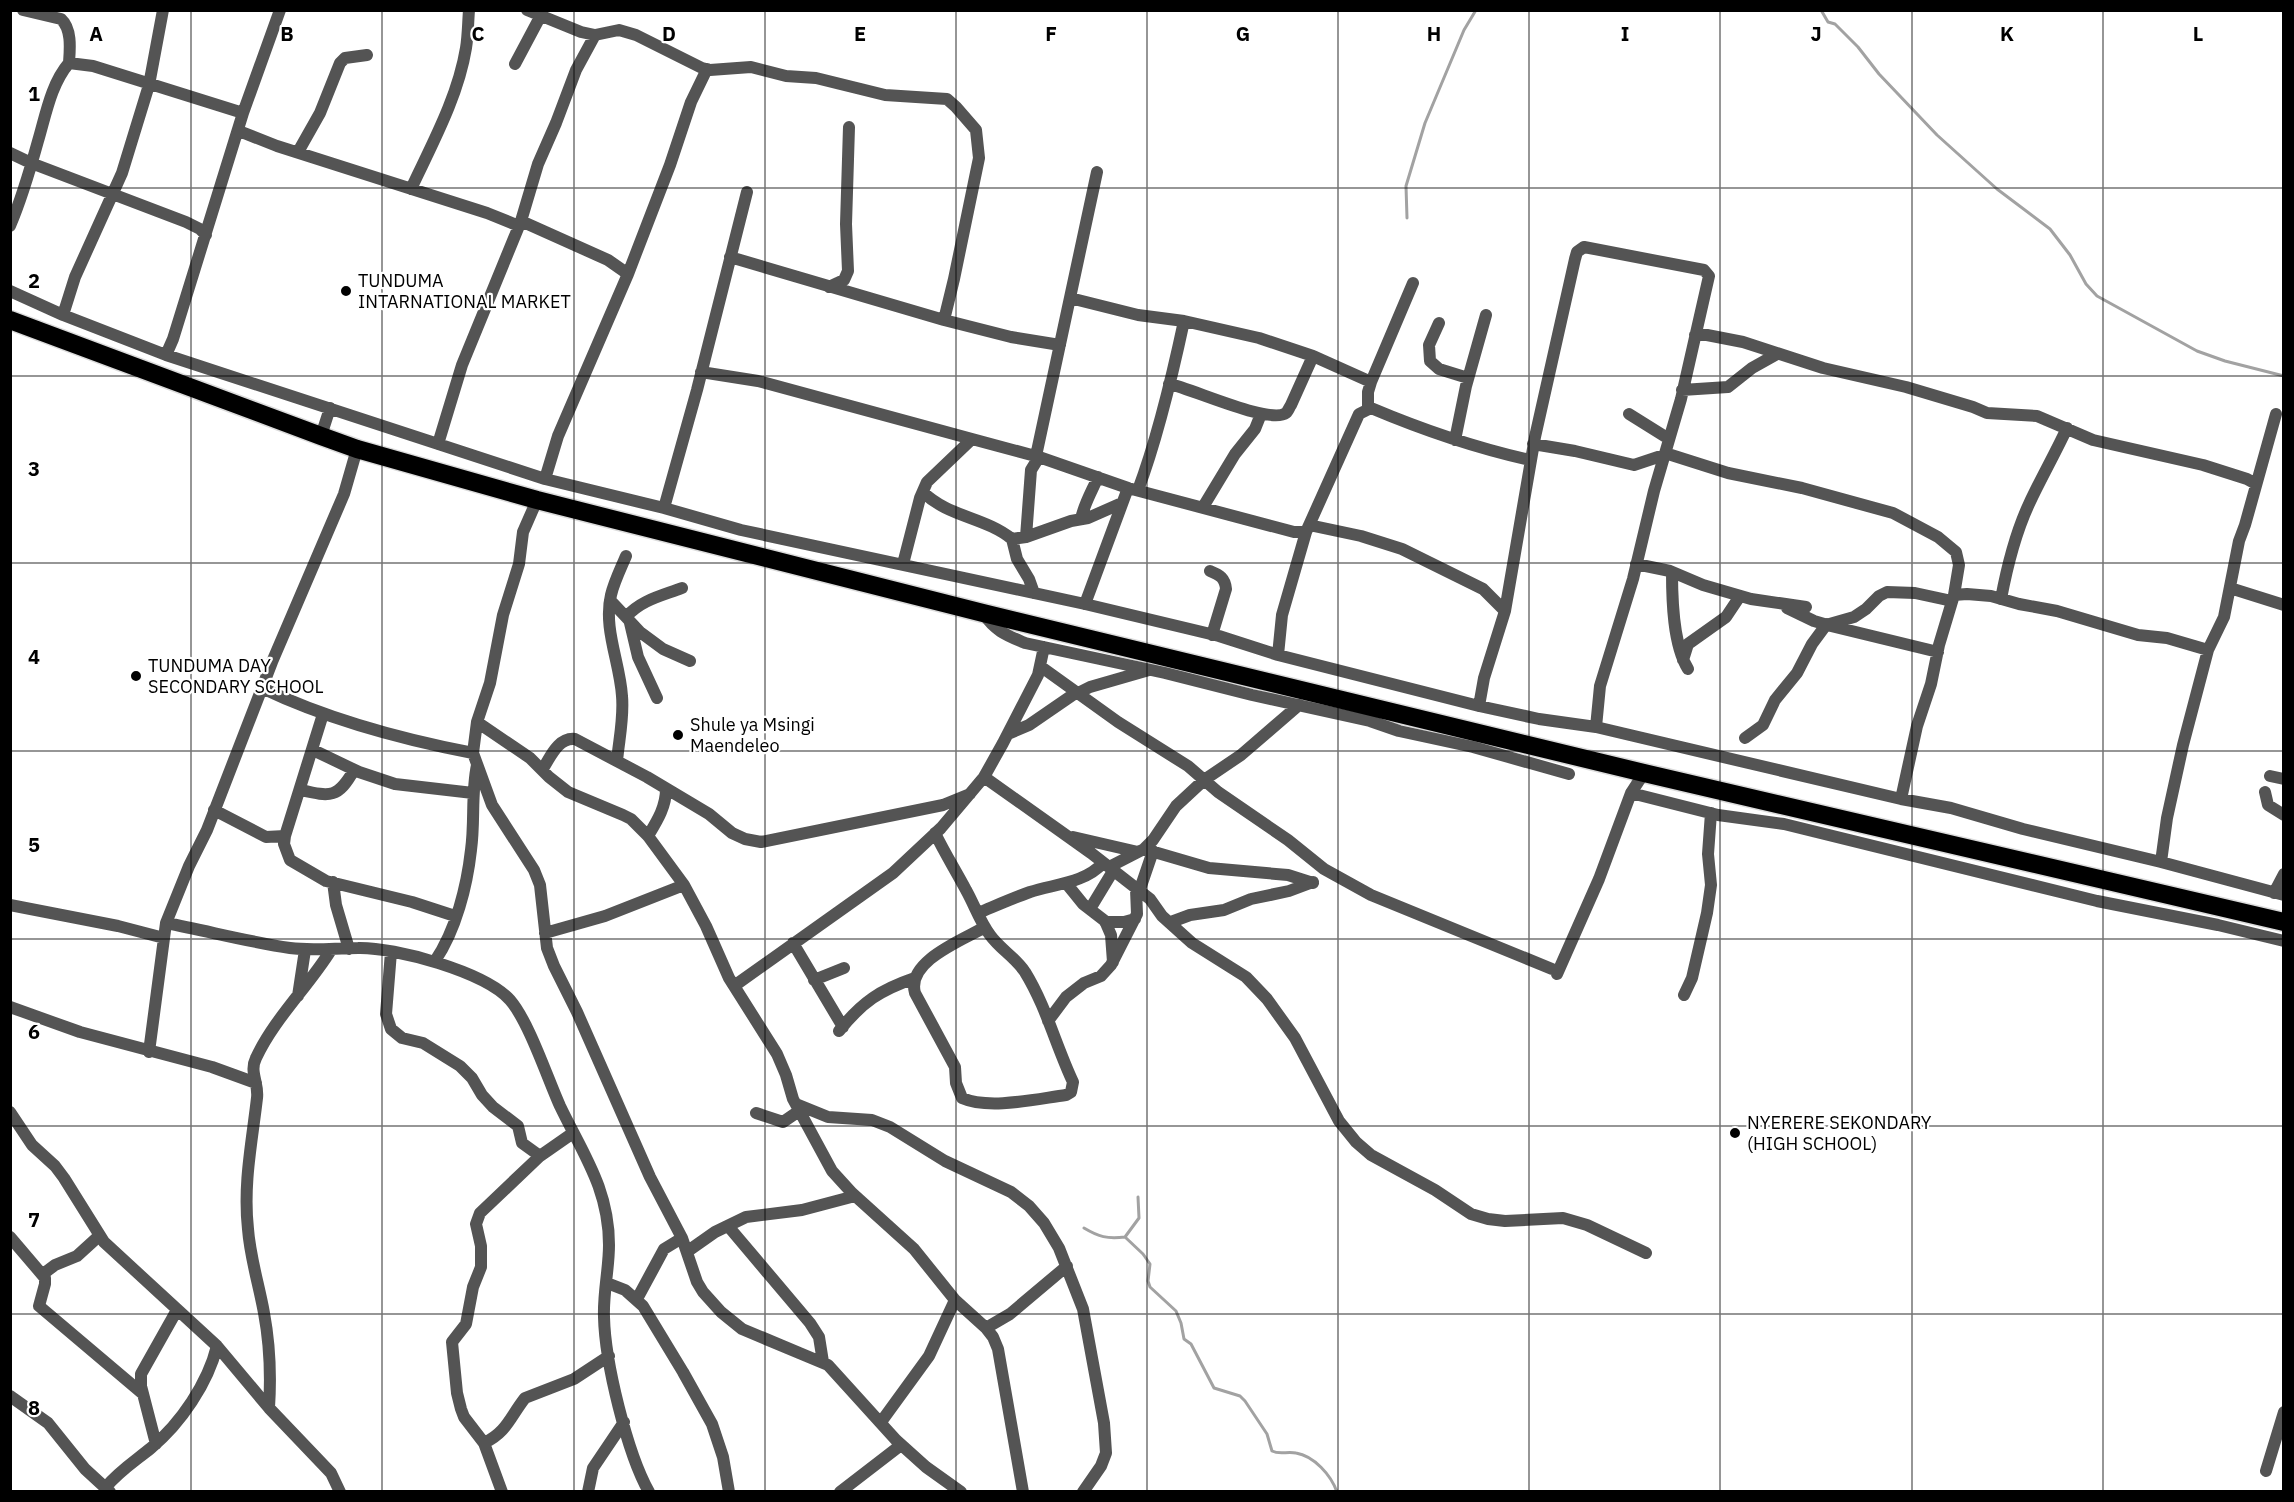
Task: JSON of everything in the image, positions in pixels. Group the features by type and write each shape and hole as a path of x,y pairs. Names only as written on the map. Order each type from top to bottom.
{"highway":[{"path":"10,320 357,449 537,500 735,552 1644,773 2283,922"}],"street":[{"path":"10,226 26,183 59,74 69,63 66,23 61,19 23,10"},
{"path":"63,315 75,277 122,173 149,85 163,10"},
{"path":"166,355 173,339 243,113 280,10"},
{"path":"411,189 438,133 456,83 466,49 470,10"},
{"path":"527,10 581,32 595,34 619,30 663,47 707,69 751,67 786,76 816,78 885,95 947,99 976,130 979,158 944,320"},
{"path":"515,64 540,17"},
{"path":"438,444 462,365 520,223 538,164 576,70 595,34"},
{"path":"298,152 320,113 340,63 345,58 367,55"},
{"path":"69,63 93,66 243,113"},
{"path":"545,479 558,436 628,274 670,165 691,102 707,69"},
{"path":"829,287 844,280 848,271 846,224 849,127"},
{"path":"239,131 411,189 542,229 582,250 608,260 628,274"},
{"path":"10,153 31,164 186,222 206,235"},
{"path":"1026,537 1031,470 1038,456 1042,421 1097,172"},
{"path":"664,508 747,192"},
{"path":"1479,706 1484,678 1505,611 1533,444 1577,252 1582,248 1630,254 1704,270 1709,276 1682,390 1636,564 1600,686 1596,727"},
{"path":"730,257 944,320 1011,337 1060,345"},
{"path":"1368,408 1368,392 1371,382 1413,283"},
{"path":"10,291 63,315 166,355 545,479 664,508 741,530 1085,604 1212,634 1278,655 1479,706 1539,719 1596,727 1901,799 1951,808 2023,829 2161,862 2279,894 2283,874"},
{"path":"1070,298 1138,315 1184,321 1259,338 1313,356 1371,382"},
{"path":"1455,440 1468,378 1486,315"},
{"path":"1085,604 1122,504 1147,466 1184,321"},
{"path":"1439,323 1429,345 1430,361 1439,369 1468,378"},
{"path":"1695,335 1723,337 1823,368 1906,387 1987,413 2037,416 2093,440 2203,465 2256,484"},
{"path":"1682,390 1728,387 1752,368 1777,354"},
{"path":"1169,384 1261,414 1274,416 1286,413 1313,356"},
{"path":"701,372 758,381 1038,456 1133,489 1294,532 1308,528 1361,537 1402,549 1483,589 1505,611"},
{"path":"321,436 330,408"},
{"path":"1368,408 1455,440 1530,460"},
{"path":"1278,655 1282,615 1308,528 1359,414 1368,408"},
{"path":"1203,507 1235,454 1255,429 1261,414"},
{"path":"1629,414 1669,439"},
{"path":"2161,862 2167,818 2208,650 2224,617 2239,542 2276,414"},
{"path":"2001,599 2014,545 2028,507 2067,428"},
{"path":"903,564 927,482 972,439"},
{"path":"1533,444 1634,465 1665,454 1728,474 1802,488 1893,513 1919,525 1956,552 1959,566 1953,598 1931,684 1917,726 1901,799"},
{"path":"149,1052 166,923 320,546 344,494 357,449"},
{"path":"1081,519 1083,508 1098,477"},
{"path":"923,492 947,510 989,524 1012,539 1026,537 1122,504"},
{"path":"435,961 444,948 462,894 471,850 477,722 490,683 503,615 519,564 523,532 537,500"},
{"path":"690,540 696,518"},
{"path":"735,552 741,530"},
{"path":"1012,539 1017,559 1034,593"},
{"path":"617,761 623,721 620,672 611,640 610,600 626,556"},
{"path":"1636,564 1672,572 1703,585 1740,596 1783,605 1806,607"},
{"path":"1210,571 1223,577 1226,582 1226,590 1212,634"},
{"path":"1672,572 1677,641 1686,665 1688,644 1726,617 1740,596"},
{"path":"627,619 636,606 682,588"},
{"path":"2230,588 2283,604"},
{"path":"1745,738 1763,725 1775,700 1797,673 1812,644 1826,625 1854,617 1887,592 1953,598 1977,594 2057,611 2138,635 2167,638 2208,650"},
{"path":"610,600 627,619 663,649 690,661"},
{"path":"1783,605 1800,615 1826,625 1938,652"},
{"path":"983,613 992,626 1004,634 1044,647 1370,721 1399,731 1473,747 1569,774"},
{"path":"627,619 638,657 657,698"},
{"path":"734,986 893,873 935,833 984,777 1008,734 1040,666 1044,647"},
{"path":"1040,666 1118,722 1188,766 1331,873 1371,895 1554,971 1599,879 1631,793 1644,773"},
{"path":"1008,734 1029,725 1077,692 1150,670"},
{"path":"262,688 323,714 475,758"},
{"path":"978,913 1031,892 1090,874 1145,850 1176,806 1204,780 1241,755 1299,705"},
{"path":"323,714 285,836 284,844 290,860 309,872 333,882 455,916"},
{"path":"477,722 517,748 568,792 631,819 648,836 684,885 734,986 777,1054 797,1107 832,1171 855,1196 914,1249 955,1300 993,1337 998,1349 1023,1491"},
{"path":"542,770 561,742 568,738 582,741 709,814 732,833 745,839 761,842 943,805 970,794"},
{"path":"313,750 354,770 395,784 473,792"},
{"path":"475,758 492,805 534,870 540,885 544,907 544,933 547,948 554,966 577,1012 650,1177 688,1251 697,1282 721,1312 742,1329 828,1365 902,1445 926,1467 961,1491"},
{"path":"301,790 331,795 340,790 354,770"},
{"path":"2270,776 2283,779"},
{"path":"984,777 1150,899 1162,916 1192,943 1246,977 1267,999 1295,1038 1339,1121 1356,1142 1371,1155 1435,1190 1471,1214 1505,1221 1563,1218 1599,1231 1646,1253"},
{"path":"648,836 663,808 666,789"},
{"path":"2265,792 2268,805 2283,815"},
{"path":"1631,793 1711,813 1784,824 2097,901 2218,925 2283,941"},
{"path":"214,810 266,837 285,836"},
{"path":"1684,995 1692,978 1707,913 1711,885 1708,854 1711,813"},
{"path":"935,833 985,927 997,944 1024,970 1036,993 1073,1082 1071,1092 1066,1095 995,1103 973,1102 962,1098 956,1083 955,1067 915,993 915,978 920,969 936,956 985,927"},
{"path":"1068,837 1145,850 1209,868 1288,875 1312,883"},
{"path":"1048,1021 1066,997 1084,983 1101,976 1113,962 1137,914 1138,891 1145,850"},
{"path":"1090,909 1108,867"},
{"path":"1171,922 1190,915 1224,910 1251,899 1289,891 1331,873"},
{"path":"333,882 336,904 349,949"},
{"path":"1065,882 1075,895 1105,922 1111,935 1113,962"},
{"path":"544,933 605,916 684,885"},
{"path":"10,905 118,926 164,938"},
{"path":"1105,922 1124,922 1135,919"},
{"path":"166,923 305,950 360,948 435,961 483,982 504,994 511,1002 519,1012 573,1133 595,1175 604,1201 609,1243 604,1317 609,1356 624,1422 649,1491"},
{"path":"793,943 841,1029 866,1002 897,984 915,978"},
{"path":"298,997 305,950"},
{"path":"269,1408 268,1334 248,1231 246,1206 248,1151 258,1092 252,1068 278,1022 331,950"},
{"path":"391,952 386,1014 391,1029 402,1038 423,1043 468,1073 493,1107 519,1126 522,1143 540,1156"},
{"path":"814,980 844,968"},
{"path":"10,1007 80,1032 212,1067 243,1076 256,1083"},
{"path":"756,1113 783,1122 797,1107"},
{"path":"797,1107 828,1117 872,1120 884,1124 945,1161 1011,1192 1029,1206 1044,1223 1067,1266 1083,1309 1106,1442 1106,1453 1101,1466 1083,1491"},
{"path":"10,1112 32,1145 55,1166 64,1178 99,1236 126,1264 217,1346 269,1408 331,1473 340,1491"},
{"path":"502,1491 484,1443 464,1417 461,1409 456,1387 452,1342 466,1324 473,1287 481,1267 477,1219 486,1206 540,1156 573,1133"},
{"path":"688,1251 728,1226 752,1215 802,1210 855,1196"},
{"path":"728,1226 810,1323 819,1337 823,1362"},
{"path":"43,1274 55,1265 76,1256 99,1236"},
{"path":"10,1237 43,1274 45,1284 39,1306 143,1394"},
{"path":"637,1299 664,1249 682,1238"},
{"path":"986,1328 1010,1314 1067,1266"},
{"path":"607,1283 625,1290 637,1299 662,1336 712,1424 723,1457 729,1491"},
{"path":"881,1422 928,1356 955,1300"},
{"path":"156,1444 143,1394 141,1381 143,1368 177,1310"},
{"path":"10,1396 48,1423 85,1469 107,1490 120,1471 156,1444 190,1403 211,1368 217,1346"},
{"path":"484,1443 500,1435 525,1398 574,1379 609,1356"},
{"path":"2266,1471 2283,1412"},
{"path":"588,1491 593,1468 624,1422"},
{"path":"840,1491 855,1487 902,1445"}],"waterway":[{"path":"1407,218 1406,186 1425,123 1464,30 1476,10"},
{"path":"1821,10 1828,22 1835,24 1858,47 1879,74 1937,135 1997,189 2050,229 2070,255 2086,284 2097,296 2197,351 2225,361 2284,376"},
{"path":"1084,1228 1103,1237 1125,1237 1139,1218 1138,1197"},
{"path":"1125,1237 1150,1264 1148,1281 1150,1287 1176,1311 1184,1339 1191,1344 1214,1388 1240,1396 1267,1434 1272,1451 1296,1453 1309,1458 1331,1479 1337,1492"}],"place":[{"name":"TUNDUMA INTARNATIONAL MARKET","path":"346,291"},
{"name":"TUNDUMA DAY SECONDARY SCHOOL","path":"136,676"},
{"name":"Shule ya Msingi Maendeleo","path":"678,735"},
{"name":"NYERERE SEKONDARY (HIGH SCHOOL)","path":"1735,1133"}]}
